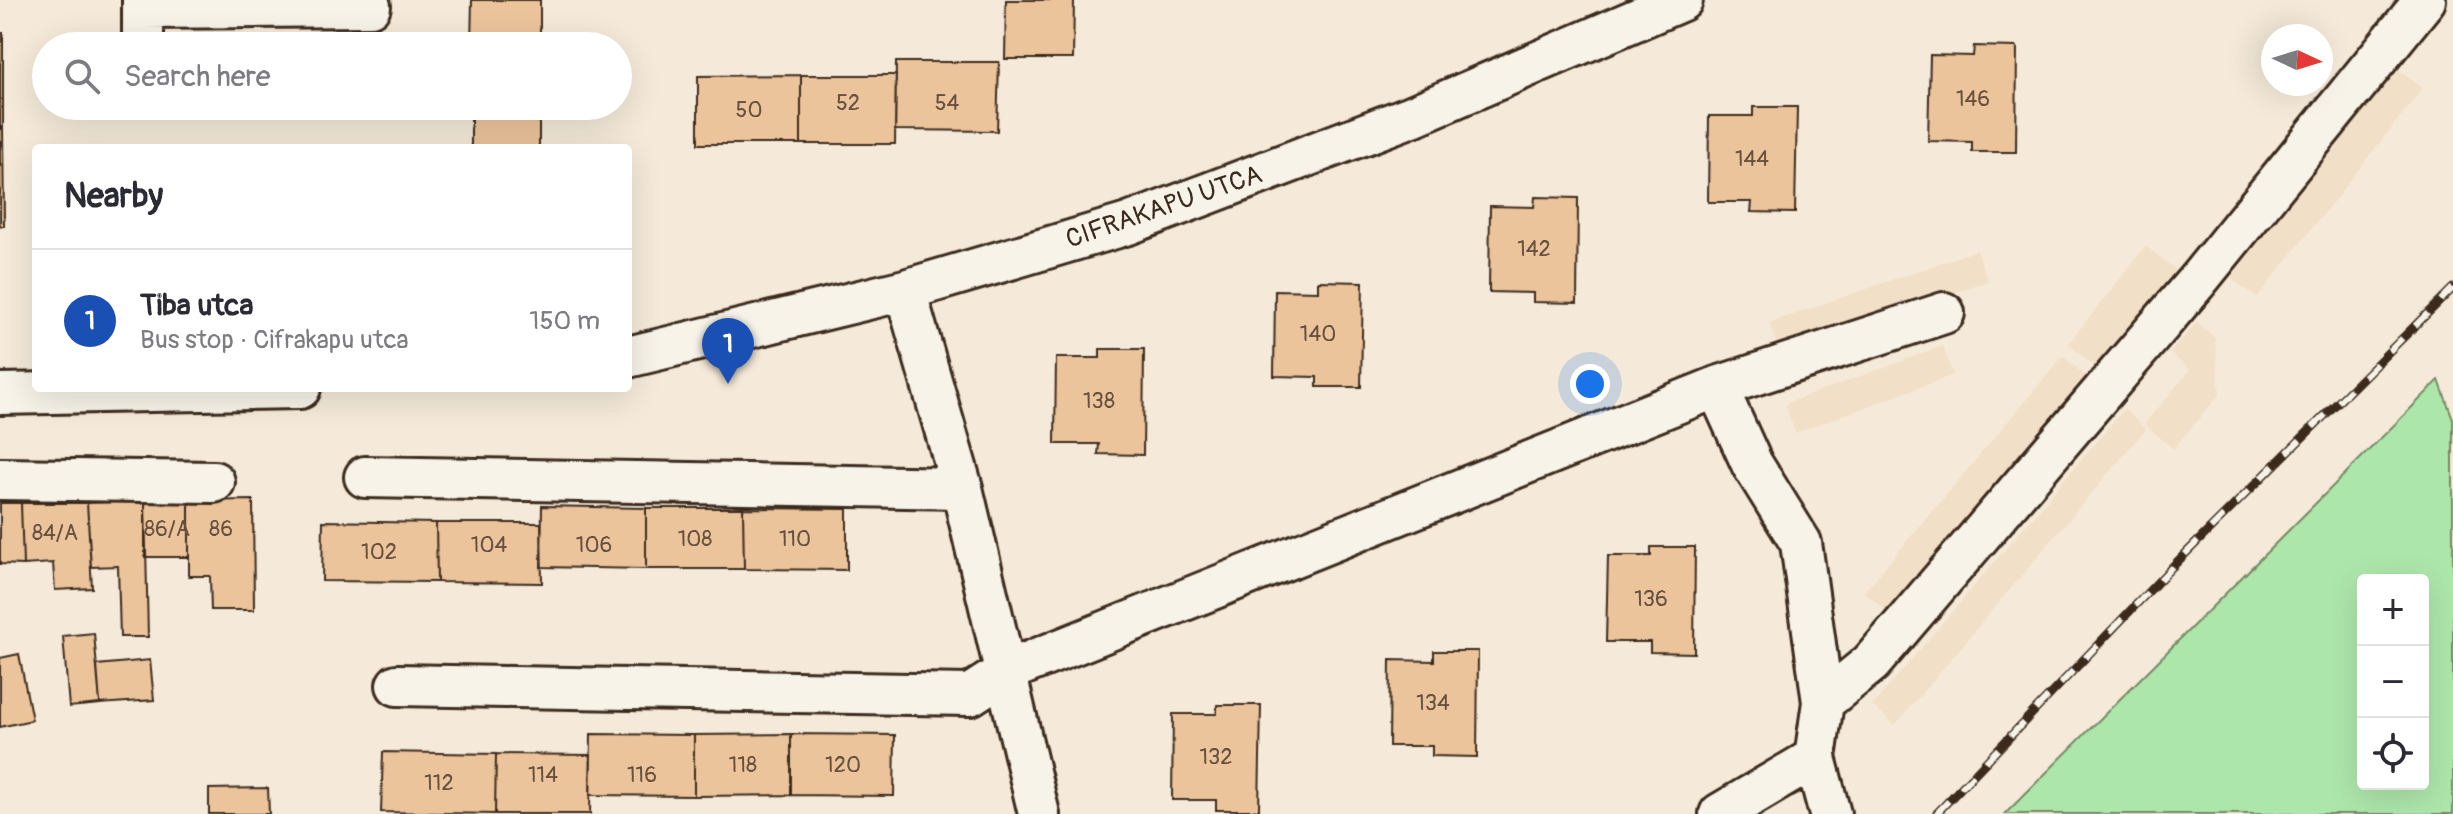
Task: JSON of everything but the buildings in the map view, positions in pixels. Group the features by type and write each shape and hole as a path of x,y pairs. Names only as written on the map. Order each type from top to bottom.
{"street":[{"name":"CIFRAKAPU UTCA","path":"632,356 905,290 1128,224 1412,116 1682,0"},
{"path":"1823,702 1871,663 2198,280 2425,0"},
{"path":"143,18 370,6"},
{"path":"905,290 962,488 1039,814"},
{"path":"397,685 970,695 1007,671 1717,387 1944,313"},
{"path":"1717,387 1752,464 1801,543 1823,702 1815,758 1830,814"},
{"path":"0,394 100,392"},
{"path":"365,477 962,488"},
{"path":"0,479 214,482"},
{"path":"1720,814 1815,758"}],"shaded area":[{"path":"2396,67 2423,88 2257,298 2231,278"},
{"path":"2146,246 2176,270 2097,368 2068,344"},
{"path":"1977,250 1988,281 1780,353 1769,323"},
{"path":"2197,322 2215,338 2220,394 2173,449 2144,424 2190,370 2170,353"},
{"path":"1943,346 1953,375 1795,433 1785,404"},
{"path":"2063,356 2087,377 1888,612 1864,592"},
{"path":"2124,409 2146,429 1895,725 1872,706"}],"green space":[{"path":"2439,380 2453,419 2453,814 2005,814"}],"railway":[{"path":"1936,814 2172,567 2453,288"}],"place":[{"name":"Tiba utca","path":"728,384"}]}
